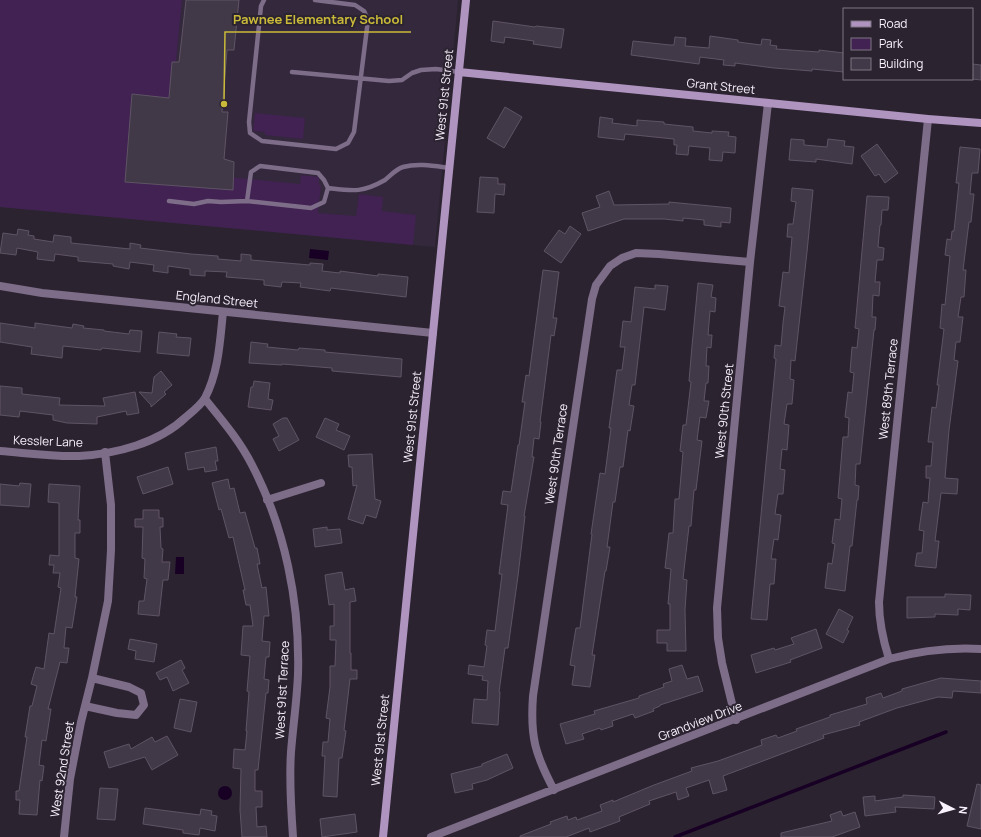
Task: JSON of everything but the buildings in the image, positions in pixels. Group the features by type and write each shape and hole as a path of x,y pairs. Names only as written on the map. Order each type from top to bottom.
{"street":[{"name":"West 91st Street","path":"383,837 466,0"},
{"name":"Grant Street","path":"459,72 981,123"},
{"name":"West 90th Street","path":"736,720 722,663 718,638 717,608 750,262 768,103"},
{"name":"West 89th Terrace","path":"889,659 881,629 879,602 928,119"},
{"name":"West 90th Terrace","path":"554,790 542,767 534,741 531,718 592,299 596,285 610,266 622,258 636,253 750,262"},
{"name":"England Street","path":"0,286 42,293 433,333"},
{"name":"Kessler Lane","path":"0,451 79,456 105,452 148,441 163,434 181,422 205,399 215,370 219,352 224,312"},
{"name":"West 91st Terrace","path":"205,399 240,445 252,464 283,544 292,588 297,628 298,673 291,751 290,783 292,837"},
{"name":"West 92nd Street","path":"64,837 70,779 108,601 111,563 110,505 105,452"},
{"path":"267,500 321,483"},
{"name":"Grandview Drive","path":"431,837 736,720 889,659 945,648 981,649"},
{"path":"85,706 117,713 136,715 144,704 141,692 129,687 92,678"}],"lane":[{"path":"264,0 261,6 250,107 250,133 262,141 336,149 348,143 354,132 368,20 364,11 355,5 315,0"},
{"path":"292,72 389,81 402,80 412,73 421,70 436,69 459,72"},
{"path":"328,188 354,191 366,189 377,184 401,168 413,165 449,168"},
{"path":"169,201 194,204 208,201 247,201 311,208 324,202 328,188 318,173 260,166 251,172 247,201"}],"shaded area":[{"path":"0,0 458,0 435,247 0,207"},
{"path":"310,249 329,251 328,260 309,258"},
{"path":"176,557 184,557 184,574 175,574"},
{"path":"222,786 228,786 232,790 232,796 228,800 222,800 218,796 218,790"}],"green space":[{"path":"0,0 182,0 165,171 300,184 301,175 319,177 319,185 321,185 318,213 356,216 359,194 383,197 382,211 416,215 413,245 0,207"},
{"path":"255,113 305,118 303,139 265,135 265,132 253,131"}],"waterway":[{"path":"675,837 946,732"}],"place":[{"name":"Pawnee Elementary School","path":"224,104"}]}
